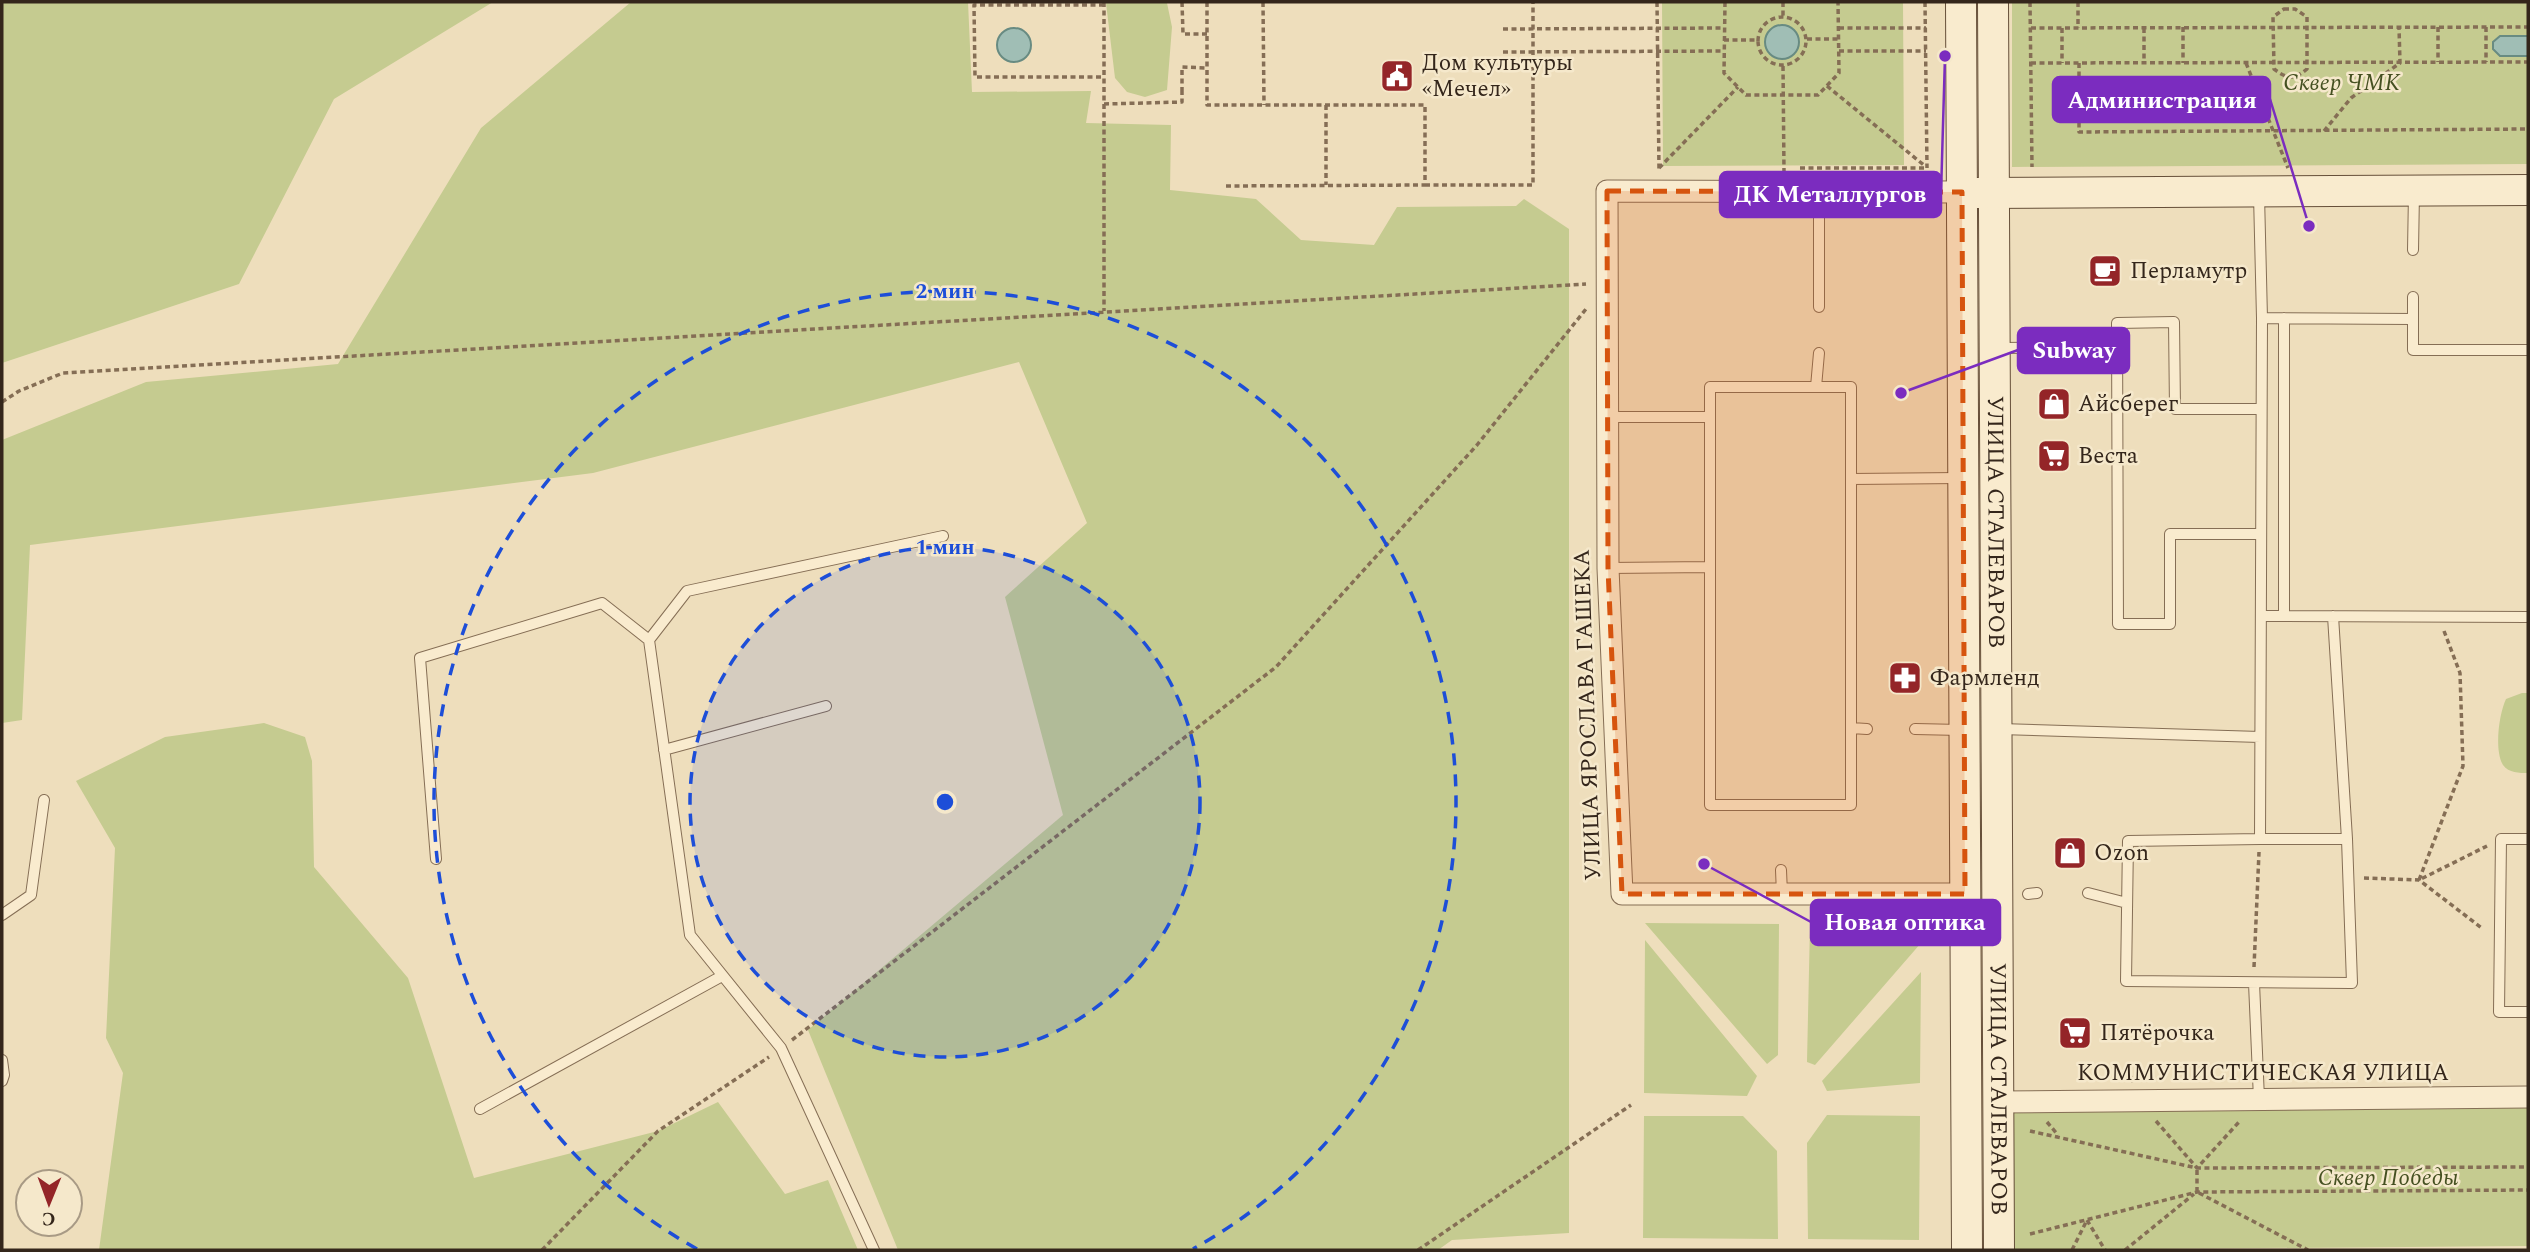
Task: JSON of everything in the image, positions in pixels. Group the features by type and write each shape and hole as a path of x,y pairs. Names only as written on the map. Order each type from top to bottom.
{"main road":[{"name":"УЛИЦА СТАЛЕВАРОВ","path":"1961,2 1967,1250"},
{"name":"УЛИЦА СТАЛЕВАРОВ","path":"1993,2 2000,1250"},
{"path":"1962,192 2528,190"}],"street":[{"name":"УЛИЦА ЯРОСЛАВА ГАШЕКА","path":"1784,192 1607,191 1608,568 1622,894 1965,894"},
{"path":"1784,192 1962,192"},
{"name":"КОММУНИСТИЧЕСКАЯ УЛИЦА","path":"1999,1102 2528,1097"}],"lane":[{"path":"2260,839 2262,318 2274,191"},
{"path":"2413,250 2414,191"},
{"path":"1819,192 1819,307"},
{"path":"2413,297 2413,350 2528,350"},
{"path":"2262,318 2413,319"},
{"path":"2284,318 2284,616"},
{"path":"2261,409 2175,409 2174,322 2117,323 2118,624 2170,624 2170,534 2261,534"},
{"path":"1995,348 2118,347"},
{"path":"1816,387 1819,353"},
{"path":"1710,387 1851,387 1851,805 1710,805 1710,417 1710,387"},
{"path":"1606,417 1710,417"},
{"path":"1851,479 1963,478"},
{"path":"649,640 687,591 943,536"},
{"path":"1608,568 1710,567"},
{"path":"436,859 419,658 602,603 649,640 690,935 781,1048 874,1250"},
{"path":"2261,616 2528,617"},
{"path":"2333,616 2347,839 2352,984 2126,981 2128,841 2347,839"},
{"path":"664,750 826,706"},
{"path":"1851,728 1867,729"},
{"path":"1915,729 1965,730"},
{"path":"1997,729 2260,737"},
{"path":"2,915 31,895 44,800"},
{"path":"1781,805 1781,818"},
{"path":"2528,839 2501,839 2499,1012 2528,1012"},
{"path":"1781,870 1782,894"},
{"path":"2088,893 2127,903"},
{"path":"480,1109 722,976"},
{"path":"2254,983 2259,1099"},
{"path":"2,1060 2,1082"}],"path":[{"path":"1182,2 1183,34 1207,34"},
{"path":"1207,2 1207,105 1425,104 1425,185"},
{"path":"1263,2 1264,104"},
{"path":"1225,186 1534,185 1533,2"},
{"path":"1657,2 1658,169"},
{"path":"1725,2 1724,74 1746,95 1818,95 1839,73 1838,2"},
{"path":"1783,2 1783,16"},
{"path":"1925,2 1927,168"},
{"path":"2031,2 2032,167"},
{"path":"2078,2 2078,28"},
{"path":"1104,77 975,78 974,5 1104,3 1104,77 1104,312"},
{"path":"2284,9 2295,9 2307,17 2307,69 2296,78 2285,78 2274,69 2273,27 2273,17 2284,9"},
{"path":"1783,16 1795,20 1803,28 1807,39 1804,52 1796,62 1783,66 1770,62 1760,53 1757,40 1761,27 1771,19 1783,16"},
{"path":"2183,27 2183,63"},
{"path":"2399,27 2400,62"},
{"path":"2438,27 2438,62"},
{"path":"2486,27 2486,62"},
{"path":"2031,28 2528,27"},
{"path":"1503,29 1724,28"},
{"path":"1839,28 1926,28"},
{"path":"2062,28 2062,63"},
{"path":"2144,28 2144,63"},
{"path":"1807,39 1839,39"},
{"path":"1724,40 1757,40"},
{"path":"1503,52 1724,51"},
{"path":"1839,51 1926,51"},
{"path":"2324,131 2351,98 2400,62"},
{"path":"2031,63 2528,62"},
{"path":"2079,63 2080,132 2528,129"},
{"path":"2246,63 2288,166 2274,191"},
{"path":"1783,66 1784,192"},
{"path":"1104,104 1182,102 1182,67 1207,68"},
{"path":"1658,169 1738,86"},
{"path":"1826,86 1927,168"},
{"path":"1326,105 1326,185"},
{"path":"1772,169 1784,168"},
{"path":"1797,168 1927,168"},
{"path":"1658,169 1671,169"},
{"path":"2,402 19,391 62,373 1607,283"},
{"path":"542,1250 658,1131 781,1048 1276,667 1477,445 1607,283"},
{"path":"2420,880 2463,766 2460,673 2438,616"},
{"path":"2254,983 2260,839"},
{"path":"2351,877 2420,880 2501,839"},
{"path":"2420,880 2500,942"},
{"path":"2197,1168 2259,1099"},
{"path":"2139,1100 2197,1168 2197,1192"},
{"path":"1418,1250 1631,1105"},
{"path":"2030,1131 2197,1168 2528,1167"},
{"path":"2030,1234 2197,1192 2528,1190"},
{"path":"2125,1250 2197,1192"},
{"path":"2197,1192 2308,1250"},
{"path":"2072,1250 2087,1220"},
{"path":"2087,1220 2105,1250"}],"highlighted area":[{"path":"1607,191 1962,192 1965,894 1622,894 1608,568"}],"green space":[{"path":"2,2 493,2 334,99 239,284 2,363"},
{"path":"631,2 968,2 972,92 1091,91 1086,123 1171,125 1170,190 1256,199 1301,240 1374,245 1397,207 1516,206 1524,199 1569,229 1569,1233 1452,1240 1438,1250 898,1250 808,1030 1063,815 1005,597 1087,523 1019,362 593,473 30,545 22,720 2,723 2,440 146,382 338,364 481,128"},
{"path":"1662,2 1903,2 1904,165 1663,166"},
{"name":"Сквер ЧМК","path":"2012,2 2528,2 2528,164 2012,167"},
{"path":"1106,3 1167,3 1172,27 1167,90 1145,97 1127,92 1115,78"},
{"path":"2528,693 2528,773 2505,768 2500,758 2498,741 2501,714 2506,699"},
{"path":"264,723 305,737 312,761 314,867 408,978 474,1178 658,1131 718,1102 785,1194 828,1180 858,1250 99,1250 123,1073 106,1038 115,848 76,781 165,737"},
{"path":"1645,923 1779,924 1778,1055 1767,1064"},
{"path":"1810,925 1921,925 1921,943 1815,1065 1807,1062"},
{"path":"1645,940 1757,1076 1747,1096 1644,1093"},
{"path":"1921,972 1920,1083 1827,1091 1822,1081"},
{"name":"Сквер Победы","path":"2528,1107 2528,1246 2013,1250 2012,1111"},
{"path":"1827,1115 1920,1116 1919,1240 1808,1239 1807,1143"},
{"path":"1644,1116 1743,1116 1777,1151 1778,1239 1643,1238"}],"water":[{"path":"1782,25 1794,30 1799,42 1794,54 1782,59 1770,54 1765,42 1770,30"},
{"path":"1014,28 1026,33 1031,45 1026,57 1014,62 1002,57 997,45 1002,33"},
{"path":"2500,36 2528,36 2528,56 2500,56 2493,49 2493,42"}],"place":[{"name":"ДК Металлургов","path":"1945,56"},
{"name":"Дом культуры «Мечел»","path":"1397,76"},
{"name":"Администрация","path":"2309,226"},
{"name":"Перламутр","path":"2105,271"},
{"name":"Subway","path":"1901,393"},
{"name":"Айсберег","path":"2054,404"},
{"name":"Веста","path":"2054,456"},
{"name":"Фармленд","path":"1905,678"},
{"name":"Ozon","path":"2070,853"},
{"name":"Новая оптика","path":"1704,864"},
{"name":"Пятёрочка","path":"2075,1033"}]}
